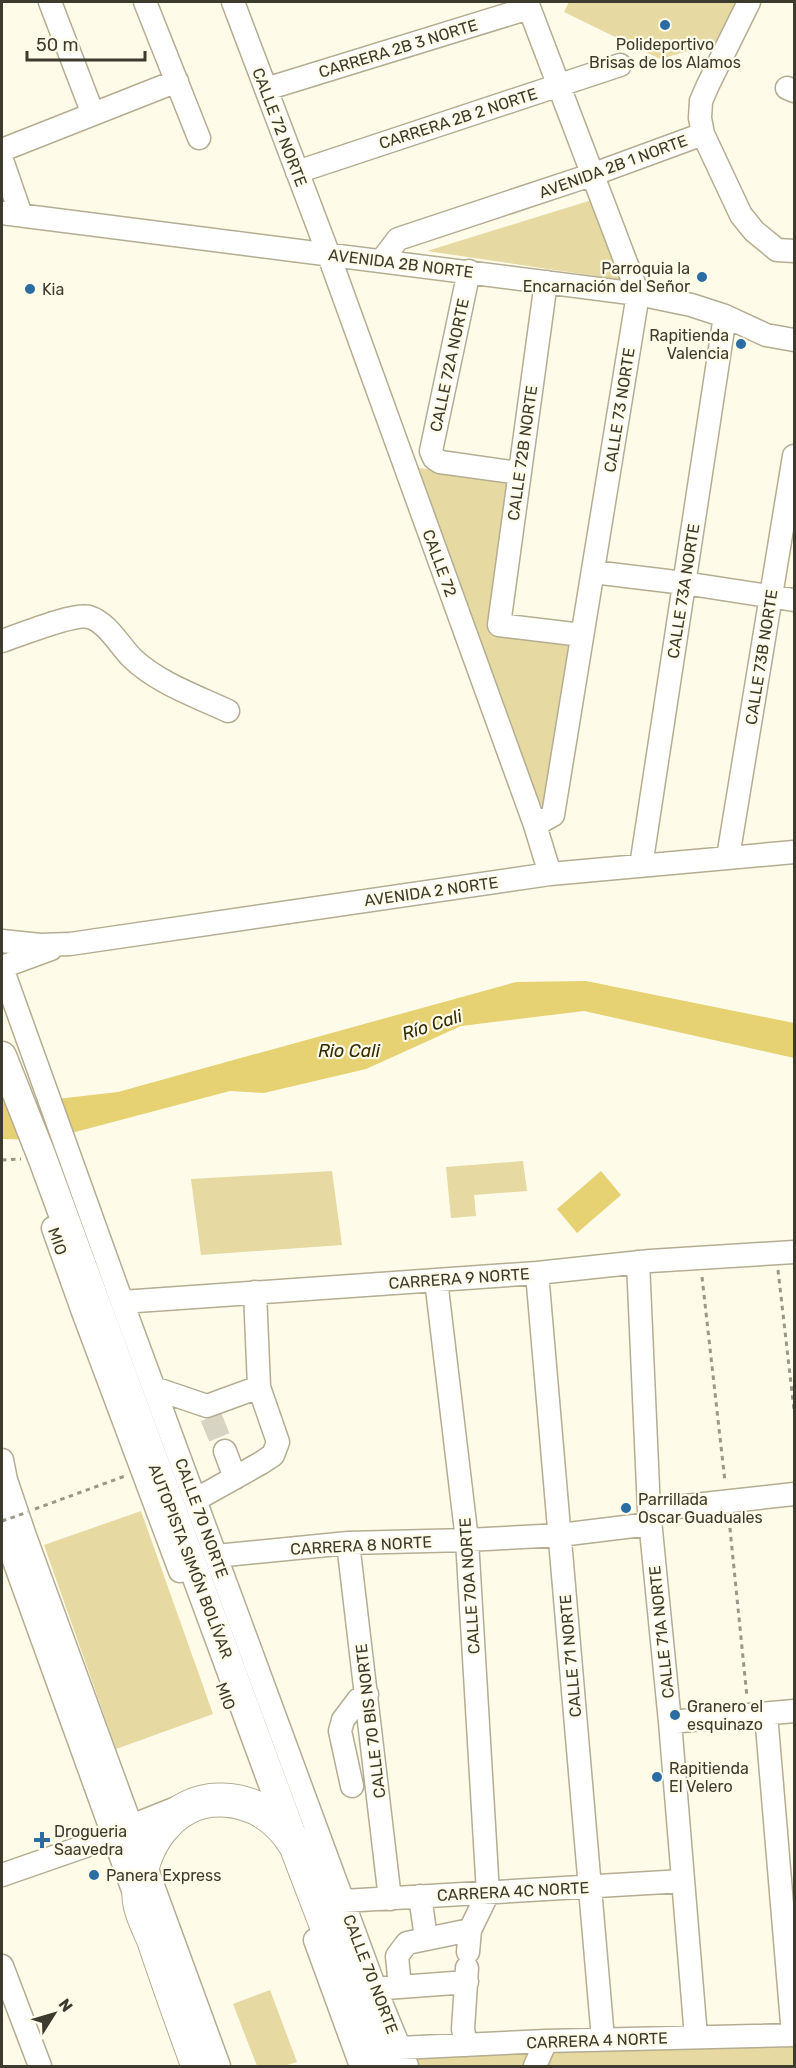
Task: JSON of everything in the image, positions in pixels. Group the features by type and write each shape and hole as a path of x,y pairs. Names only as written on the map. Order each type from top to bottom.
{"highway":[{"path":"198,2067 139,1898 144,1862 152,1843 159,1832 178,1813 189,1806 209,1801 230,1800 250,1805 270,1814 284,1828 296,1846"},
{"name":"AUTOPISTA SIMÓN BOLÍVAR","path":"296,1846 384,2059"}],"main road":[{"name":"AUTOPISTA SIMÓN BOLÍVAR","path":"2,1056 35,1157 296,1846"},
{"path":"20,1511 4,1535 124,1832 139,1898"},
{"path":"124,1832 189,1806"}],"street":[{"path":"50,2 93,114"},
{"path":"145,2 199,138"},
{"path":"703,134 700,118 701,101 749,2"},
{"name":"CALLE 72 NORTE","path":"238,3 266,89 328,253"},
{"name":"CARRERA 2B 3 NORTE","path":"266,89 528,5"},
{"name":"CALLE 73 NORTE","path":"528,5 638,294 553,815 536,825"},
{"name":"CARRERA 2B 2 NORTE","path":"297,172 620,65"},
{"path":"2,150 177,81"},
{"name":"AVENIDA 2B 1 NORTE","path":"382,260 398,239 594,174 703,134 741,214 754,231 777,250 795,251"},
{"path":"2,160 11,214"},
{"name":"AVENIDA 2B NORTE","path":"11,214 638,294 692,305 725,316 766,335 795,340"},
{"name":"CALLE 72","path":"328,253 536,825 550,874"},
{"name":"CALLE 72A NORTE","path":"469,271 431,451 434,458 440,462 519,473"},
{"name":"CALLE 72B NORTE","path":"546,282 499,625 582,635"},
{"name":"CALLE 73A NORTE","path":"641,866 725,316"},
{"name":"CALLE 73B NORTE","path":"728,857 795,456"},
{"path":"593,572 795,600"},
{"path":"2,640 77,616 90,617 149,672 228,711"},
{"name":"AVENIDA 2 NORTE","path":"2,968 44,951 70,944 550,874 795,852"},
{"name":"AVENIDA 2 NORTE","path":"2,941 31,945 70,944"},
{"name":"CALLE 70 NORTE","path":"2,968 122,1302 375,1988 384,2059"},
{"name":"MIO","path":"2,1082 35,1157 83,1312 270,1814 384,2059"},
{"name":"CARRERA 9 NORTE","path":"122,1302 537,1273 638,1262 785,1253"},
{"name":"CALLE 71A NORTE","path":"638,1262 650,1517 670,1722 696,2037"},
{"name":"CALLE 71 NORTE","path":"537,1273 603,2039"},
{"name":"CALLE 70A NORTE","path":"436,1280 467,1540 488,1893"},
{"path":"195,1500 273,1455 278,1442 260,1387 255,1292"},
{"path":"154,1388 209,1411 260,1387"},
{"path":"225,1451 235,1478"},
{"path":"2,1460 6,1480 124,1832 144,1862 219,2067"},
{"name":"CARRERA 8 NORTE","path":"216,1556 348,1543 560,1535 650,1517 795,1494"},
{"name":"CALLE 70 BIS NORTE","path":"348,1543 390,1899"},
{"path":"352,1786 340,1731 343,1720 358,1700 367,1694"},
{"path":"670,1722 795,1711"},
{"path":"766,1714 794,2035"},
{"path":"2,1875 124,1832"},
{"name":"CARRERA 4C NORTE","path":"343,1901 683,1881"},
{"path":"466,2045 463,2029 468,1958 488,1893"},
{"path":"420,1896 426,1938"},
{"path":"400,1987 397,1956 399,1950 407,1943 426,1938 468,1958"},
{"path":"375,1988 400,1987 468,1958"},
{"path":"2,1966 40,2067"},
{"name":"CARRERA 4 NORTE","path":"384,2059 466,2045 603,2039 794,2035"},
{"path":"535,2067 546,2041"}],"path":[{"path":"785,1253 795,1410"},
{"path":"4,1535 20,1511 142,1470"}],"shaded area":[{"name":"Polideportivo Brisas de los Alamos","path":"569,2 749,2 730,39 660,59 564,12"},
{"path":"592,200 622,280 427,251"},
{"path":"419,468 510,478 494,631 569,645 547,805 534,804"},
{"path":"523,1161 527,1191 474,1195 476,1216 451,1218 446,1167"},
{"path":"332,1171 342,1245 201,1255 191,1179"},
{"path":"141,1511 213,1714 116,1749 44,1545"},
{"path":"270,1990 297,2062 284,2066 257,2066 233,2004"},
{"path":"794,2035 794,2066 407,2066 399,2048"}],"water":[{"name":"Rio Cali","path":"586,981 794,1023 794,1058 584,1011 461,1026 366,1069 264,1093 230,1091 45,1140 2,1139 2,1092 39,1101 118,1092 516,982"},
{"path":"601,1171 621,1195 577,1233 557,1209"}],"tunnel":[{"path":"211,1417 225,1451"}],"place":[{"name":"Polideportivo Brisas de los Alamos","path":"665,25"},
{"name":"Parroquia la Encarnación del Señor","path":"702,277"},
{"name":"Kia","path":"30,289"},
{"name":"Rapitienda Valencia","path":"741,344"},
{"name":"Parrillada Oscar Guaduales","path":"626,1508"},
{"name":"Granero el esquinazo","path":"675,1715"},
{"name":"Rapitienda El Velero","path":"657,1777"},
{"name":"Drogueria Saavedra","path":"42,1840"},
{"name":"Panera Express","path":"94,1875"}],"water label":[{"name":"Río Cali","path":"432,1025"}]}
